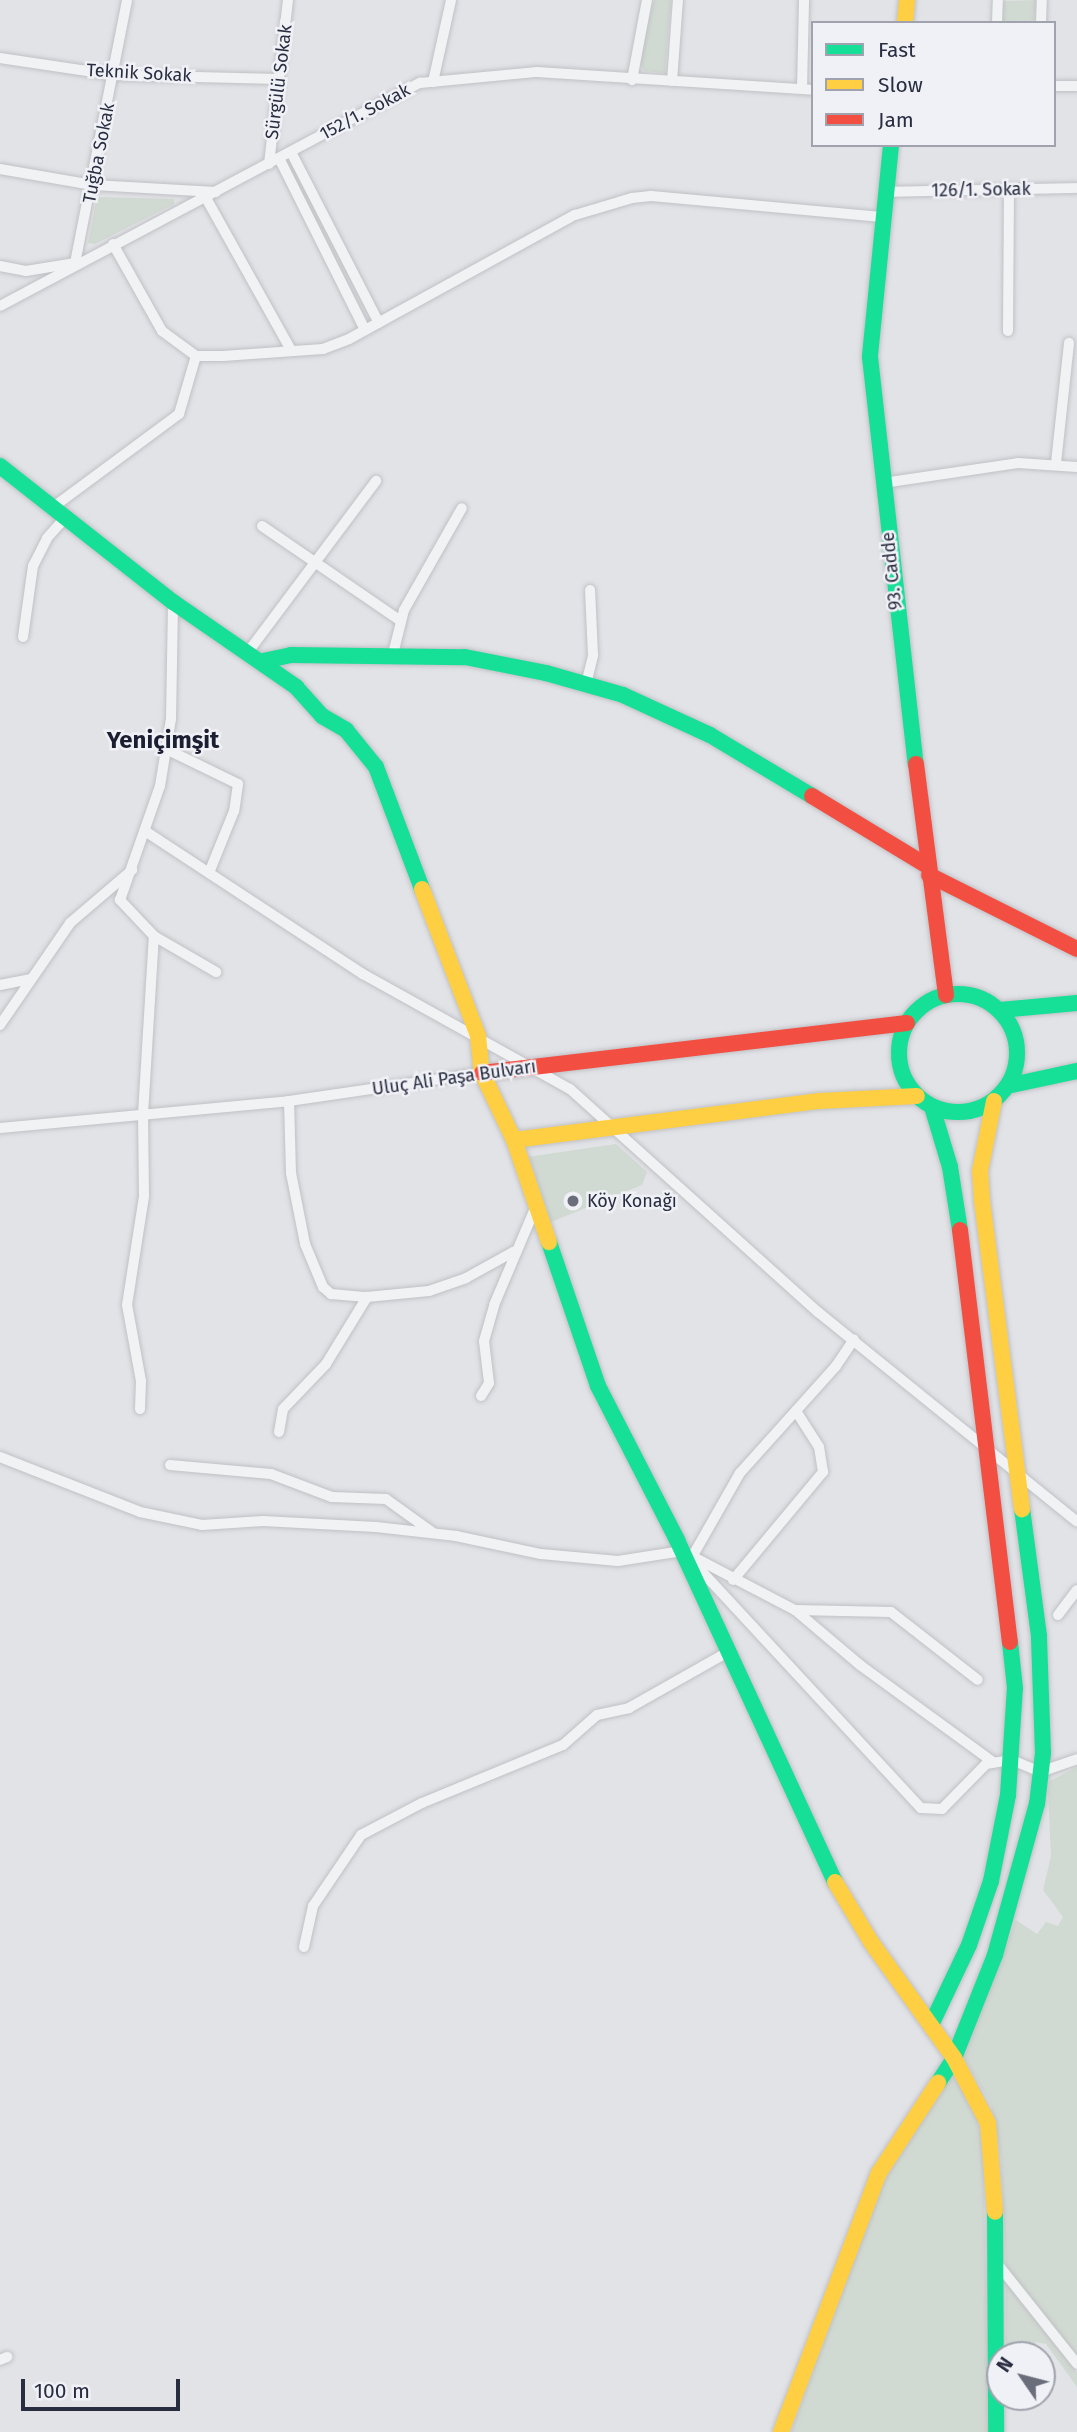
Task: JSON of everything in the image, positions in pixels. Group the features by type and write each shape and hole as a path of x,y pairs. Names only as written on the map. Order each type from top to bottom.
{"street":[{"name":"Tuğba Sokak","path":"75,263 93,185 127,0"},
{"name":"Sürgülü Sokak","path":"274,161 279,79 288,0"},
{"path":"433,82 451,0"},
{"path":"632,80 647,0"},
{"path":"672,81 678,0"},
{"path":"804,0 807,90"},
{"path":"905,21 907,0"},
{"path":"997,21 998,0"},
{"path":"1041,21 1042,0"},
{"name":"Teknik Sokak","path":"0,58 114,75 279,79"},
{"name":"152/1. Sokak","path":"0,306 75,263 211,195 420,83 537,72 807,90"},
{"path":"1056,86 1077,86"},
{"name":"93. Cadde","path":"891,147 870,357 927,870 946,995"},
{"path":"291,152 379,323"},
{"path":"274,161 365,330"},
{"path":"0,169 93,185 211,195 291,350"},
{"name":"126/1. Sokak","path":"885,192 1077,188"},
{"path":"1008,331 1009,190"},
{"path":"113,244 162,331 196,356 323,349 379,323 575,215 632,198 659,196 882,217"},
{"path":"0,266 26,271 75,263"},
{"path":"1056,463 1069,343"},
{"path":"23,636 33,566 58,514 179,415 196,356"},
{"path":"883,483 1018,463 1056,463 1077,467"},
{"path":"0,466 173,602 263,661 296,687 322,716 346,730 376,768 478,1036 482,1073 514,1140 598,1386 687,1554 728,1652 836,1884 870,1942 954,2058 988,2123 996,2262 996,2432"},
{"path":"248,652 376,481"},
{"path":"392,657 401,621 462,508"},
{"path":"262,526 401,621"},
{"path":"586,684 593,655 590,590"},
{"path":"173,602 171,719 166,749 134,868 120,900 154,936 216,972"},
{"path":"263,661 291,655 465,657 623,695 710,735 927,870 1077,950"},
{"path":"166,749 238,784 234,811 209,873"},
{"path":"145,831 363,974 536,1067 613,1127 853,1339 1077,1522"},
{"path":"0,1025 70,923 134,868"},
{"path":"140,1409 138,1355 127,1305 144,1196 143,1114 154,936"},
{"path":"0,985 31,979"},
{"path":"946,995 975,996 1000,1010 1011,1025 1018,1052 1007,1086 994,1101 969,1112 932,1107 917,1096 899,1062 907,1023 928,1002 946,995"},
{"path":"1000,1010 1077,1003"},
{"name":"Uluç Ali Paşa Bulvarı","path":"0,1128 289,1101 482,1073 907,1023"},
{"path":"1007,1086 1077,1071"},
{"path":"514,1140 820,1101 917,1096"},
{"path":"289,1101 291,1173 305,1244 323,1287 338,1298 429,1291 466,1278 513,1252"},
{"path":"781,2432 879,2173 954,2058 1020,1877 1041,1772 1040,1636 982,1201 980,1171 994,1101"},
{"path":"931,2025 969,1945 991,1881 1012,1760 1015,1661 950,1167 932,1107"},
{"path":"481,1396 489,1383 484,1341 513,1252 536,1206"},
{"path":"279,1432 283,1409 326,1364 367,1297"},
{"path":"687,1554 740,1473 796,1411 853,1339"},
{"path":"733,1580 823,1472 819,1447 796,1411"},
{"path":"0,1457 140,1512 202,1525 263,1521 434,1533 541,1554 618,1561 687,1554 795,1610 860,1665 993,1762"},
{"path":"170,1465 271,1474 332,1497 386,1499 434,1533"},
{"path":"687,1554 921,1808 942,1809 993,1762 1012,1760 1041,1772 1077,1759"},
{"path":"1058,1615 1077,1590"},
{"path":"795,1610 891,1612 978,1680"},
{"path":"304,1947 313,1906 361,1835 422,1803 563,1745 597,1715 629,1708 728,1652"},
{"path":"996,2262 1077,2364"}],"shaded area":[{"path":"654,0 671,0 665,73 644,71 639,60"},
{"path":"1036,0 1034,21 1002,21 1004,1"},
{"path":"97,197 174,199 174,204 95,244 88,243"},
{"path":"616,1144 647,1172 642,1185 549,1223 527,1157"},
{"path":"1077,1767 1077,2358 1006,2266 1001,2157 991,2105 964,2057 1016,1920 1037,1934 1046,1922 1058,1926 1063,1917 1043,1890 1051,1856 1048,1791 1050,1781"},
{"path":"951,2071 976,2112 983,2145 986,2411 989,2411 989,2432 791,2432 886,2172"},
{"path":"1006,2283 1055,2339 1077,2373 1077,2387 1056,2358 1056,2341 1006,2341"}],"traffic: fast":[{"path":"891,147 870,357 916,764"},
{"path":"0,466 173,602 296,687 322,716 346,730 376,767 422,889"},
{"path":"263,661 291,655 465,657 546,673 623,695 710,735 812,796"},
{"path":"958,994 981,998 1000,1011 1013,1030 1017,1053 1013,1076 1000,1095 981,1108 958,1112 935,1108 916,1095 903,1076 899,1053 903,1030 916,1011 935,998 958,994"},
{"path":"1000,1010 1077,1003"},
{"path":"1007,1086 1077,1071"},
{"path":"932,1107 950,1167 960,1230"},
{"path":"549,1242 598,1386 677,1540 835,1882"},
{"path":"938,2083 954,2058 995,1955 1037,1804 1043,1753 1039,1636 1022,1509"},
{"path":"931,2025 969,1945 991,1881 1008,1795 1015,1688 1010,1642"},
{"path":"995,2212 996,2432"}],"traffic: slow":[{"path":"905,21 907,0"},
{"path":"422,889 478,1036 482,1073 514,1140 549,1242"},
{"path":"514,1140 820,1101 917,1096"},
{"path":"994,1101 980,1171 982,1201 1022,1509"},
{"path":"835,1882 871,1942 954,2058 988,2123 995,2212"},
{"path":"781,2432 879,2173 938,2083"}],"traffic: jam":[{"path":"916,764 946,995"},
{"path":"812,796 926,865"},
{"path":"929,875 1077,949"},
{"path":"482,1073 907,1023"},
{"path":"960,1230 1010,1642"}],"place":[{"name":"Köy Konağı","path":"573,1201"}],"district":[{"name":"Yeniçimşit","path":"163,741"}]}
